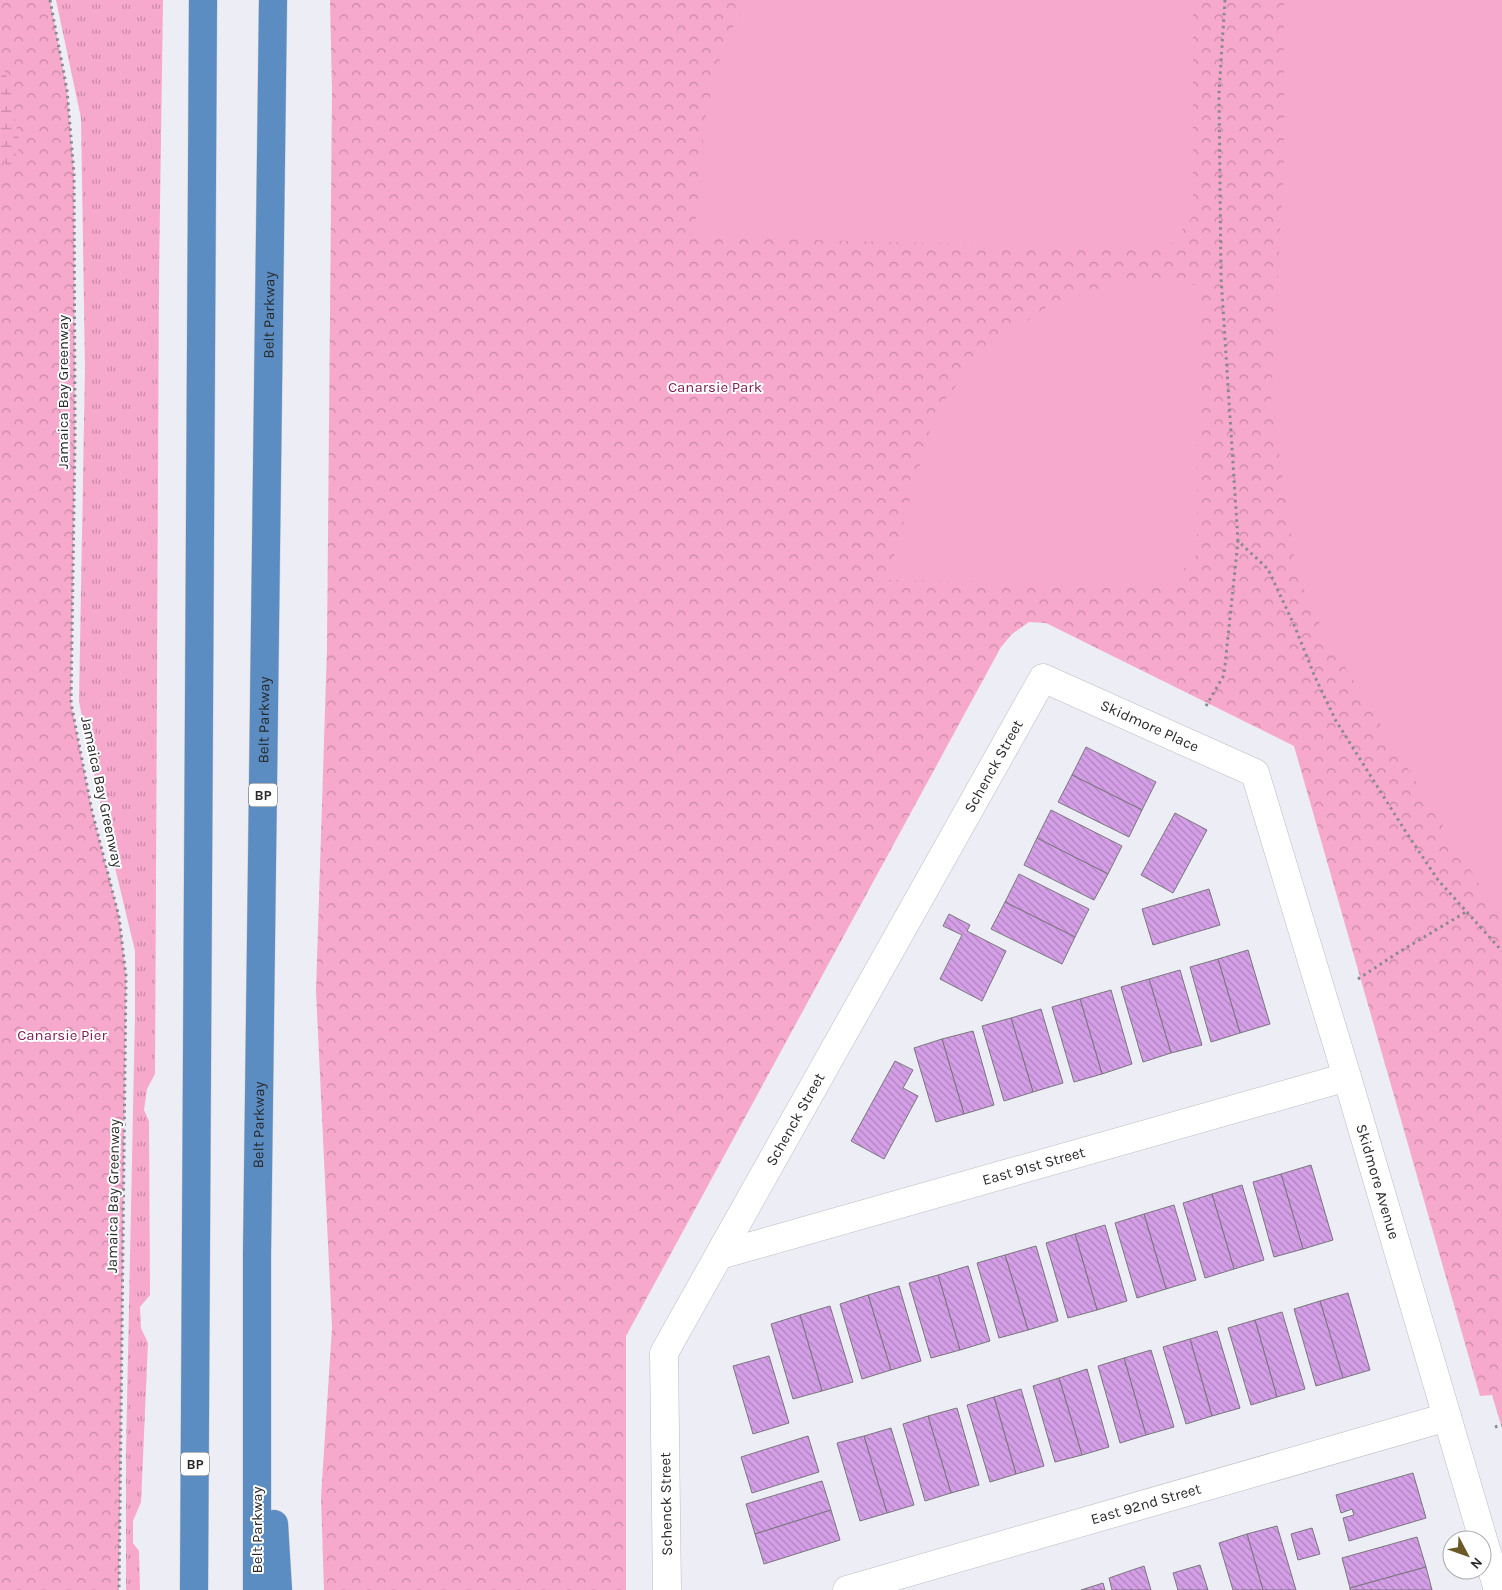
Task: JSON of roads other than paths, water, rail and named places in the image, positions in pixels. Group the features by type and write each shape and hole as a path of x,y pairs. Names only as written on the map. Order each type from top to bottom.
{"highway":[{"name":"BP","path":"194,1590 203,0"},
{"name":"Belt Parkway","path":"257,1590 257,1254 273,0"},
{"path":"257,1254 278,1590"}],"street":[{"name":"Skidmore Place","path":"1043,678 1255,774"},
{"name":"Schenck Street","path":"666,1590 664,1353 1043,678"},
{"name":"Skidmore Avenue","path":"1255,774 1347,1076 1498,1590"},
{"name":"East 91st Street","path":"720,1255 1347,1076"},
{"name":"East 92nd Street","path":"847,1590 1446,1417"}],"park label":[{"name":"Canarsie Park","path":"715,387"},
{"name":"Canarsie Pier","path":"62,1035"}]}
